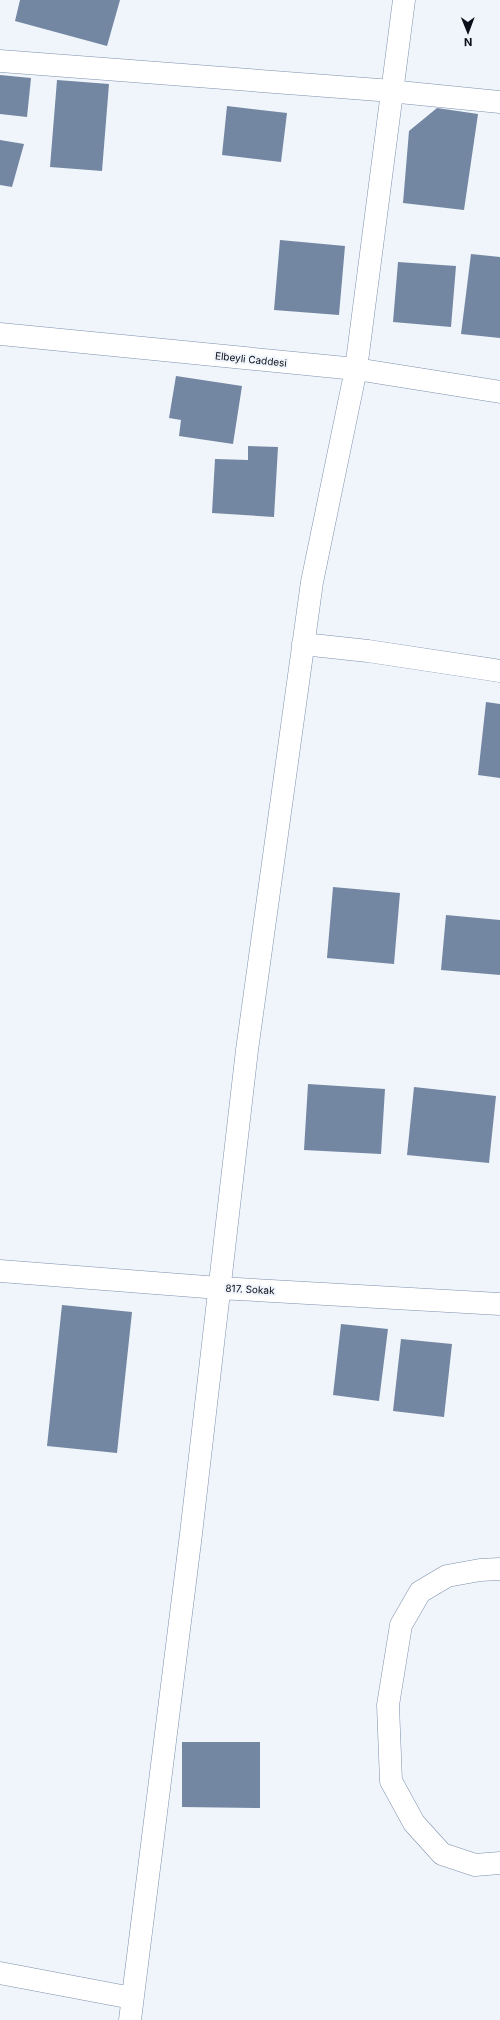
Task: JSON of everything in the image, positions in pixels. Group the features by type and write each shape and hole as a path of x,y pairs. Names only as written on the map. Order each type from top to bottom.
{"street":[{"path":"130,2020 191,1534 247,1050 312,582 356,369 404,0"},
{"path":"0,61 392,91 500,102"},
{"name":"Elbeyli Caddesi","path":"0,334 356,369 500,392"},
{"path":"303,644 368,651 500,671"},
{"name":"817. Sokak","path":"0,1271 219,1288 500,1304"},
{"path":"500,1569 480,1570 447,1576 420,1592 401,1625 388,1705 391,1781 414,1823 442,1854 475,1865 500,1863"},
{"path":"0,1973 132,1998"}],"building":[{"path":"20,0 120,0 107,46 15,21"},
{"path":"0,75 31,78 27,117 0,114"},
{"path":"57,80 109,84 102,171 50,167"},
{"path":"227,106 287,113 281,162 222,155"},
{"path":"437,108 478,114 464,210 403,203 409,131"},
{"path":"0,140 24,144 12,187 0,185"},
{"path":"280,240 345,246 339,315 274,310"},
{"path":"471,254 500,257 500,338 461,334"},
{"path":"398,262 456,266 451,327 393,322"},
{"path":"176,376 242,386 233,444 179,436 181,420 169,418"},
{"path":"248,446 278,447 274,517 212,513 215,459 248,460"},
{"path":"486,702 500,704 500,778 478,775"},
{"path":"333,887 400,893 394,964 327,958"},
{"path":"446,915 500,920 500,975 441,970"},
{"path":"308,1084 385,1089 381,1154 304,1150"},
{"path":"414,1087 496,1096 489,1163 407,1155"},
{"path":"62,1305 132,1312 117,1453 47,1446"},
{"path":"341,1324 388,1329 379,1401 333,1395"},
{"path":"401,1339 452,1344 444,1417 393,1411"},
{"path":"182,1742 260,1742 260,1808 182,1807"}]}
